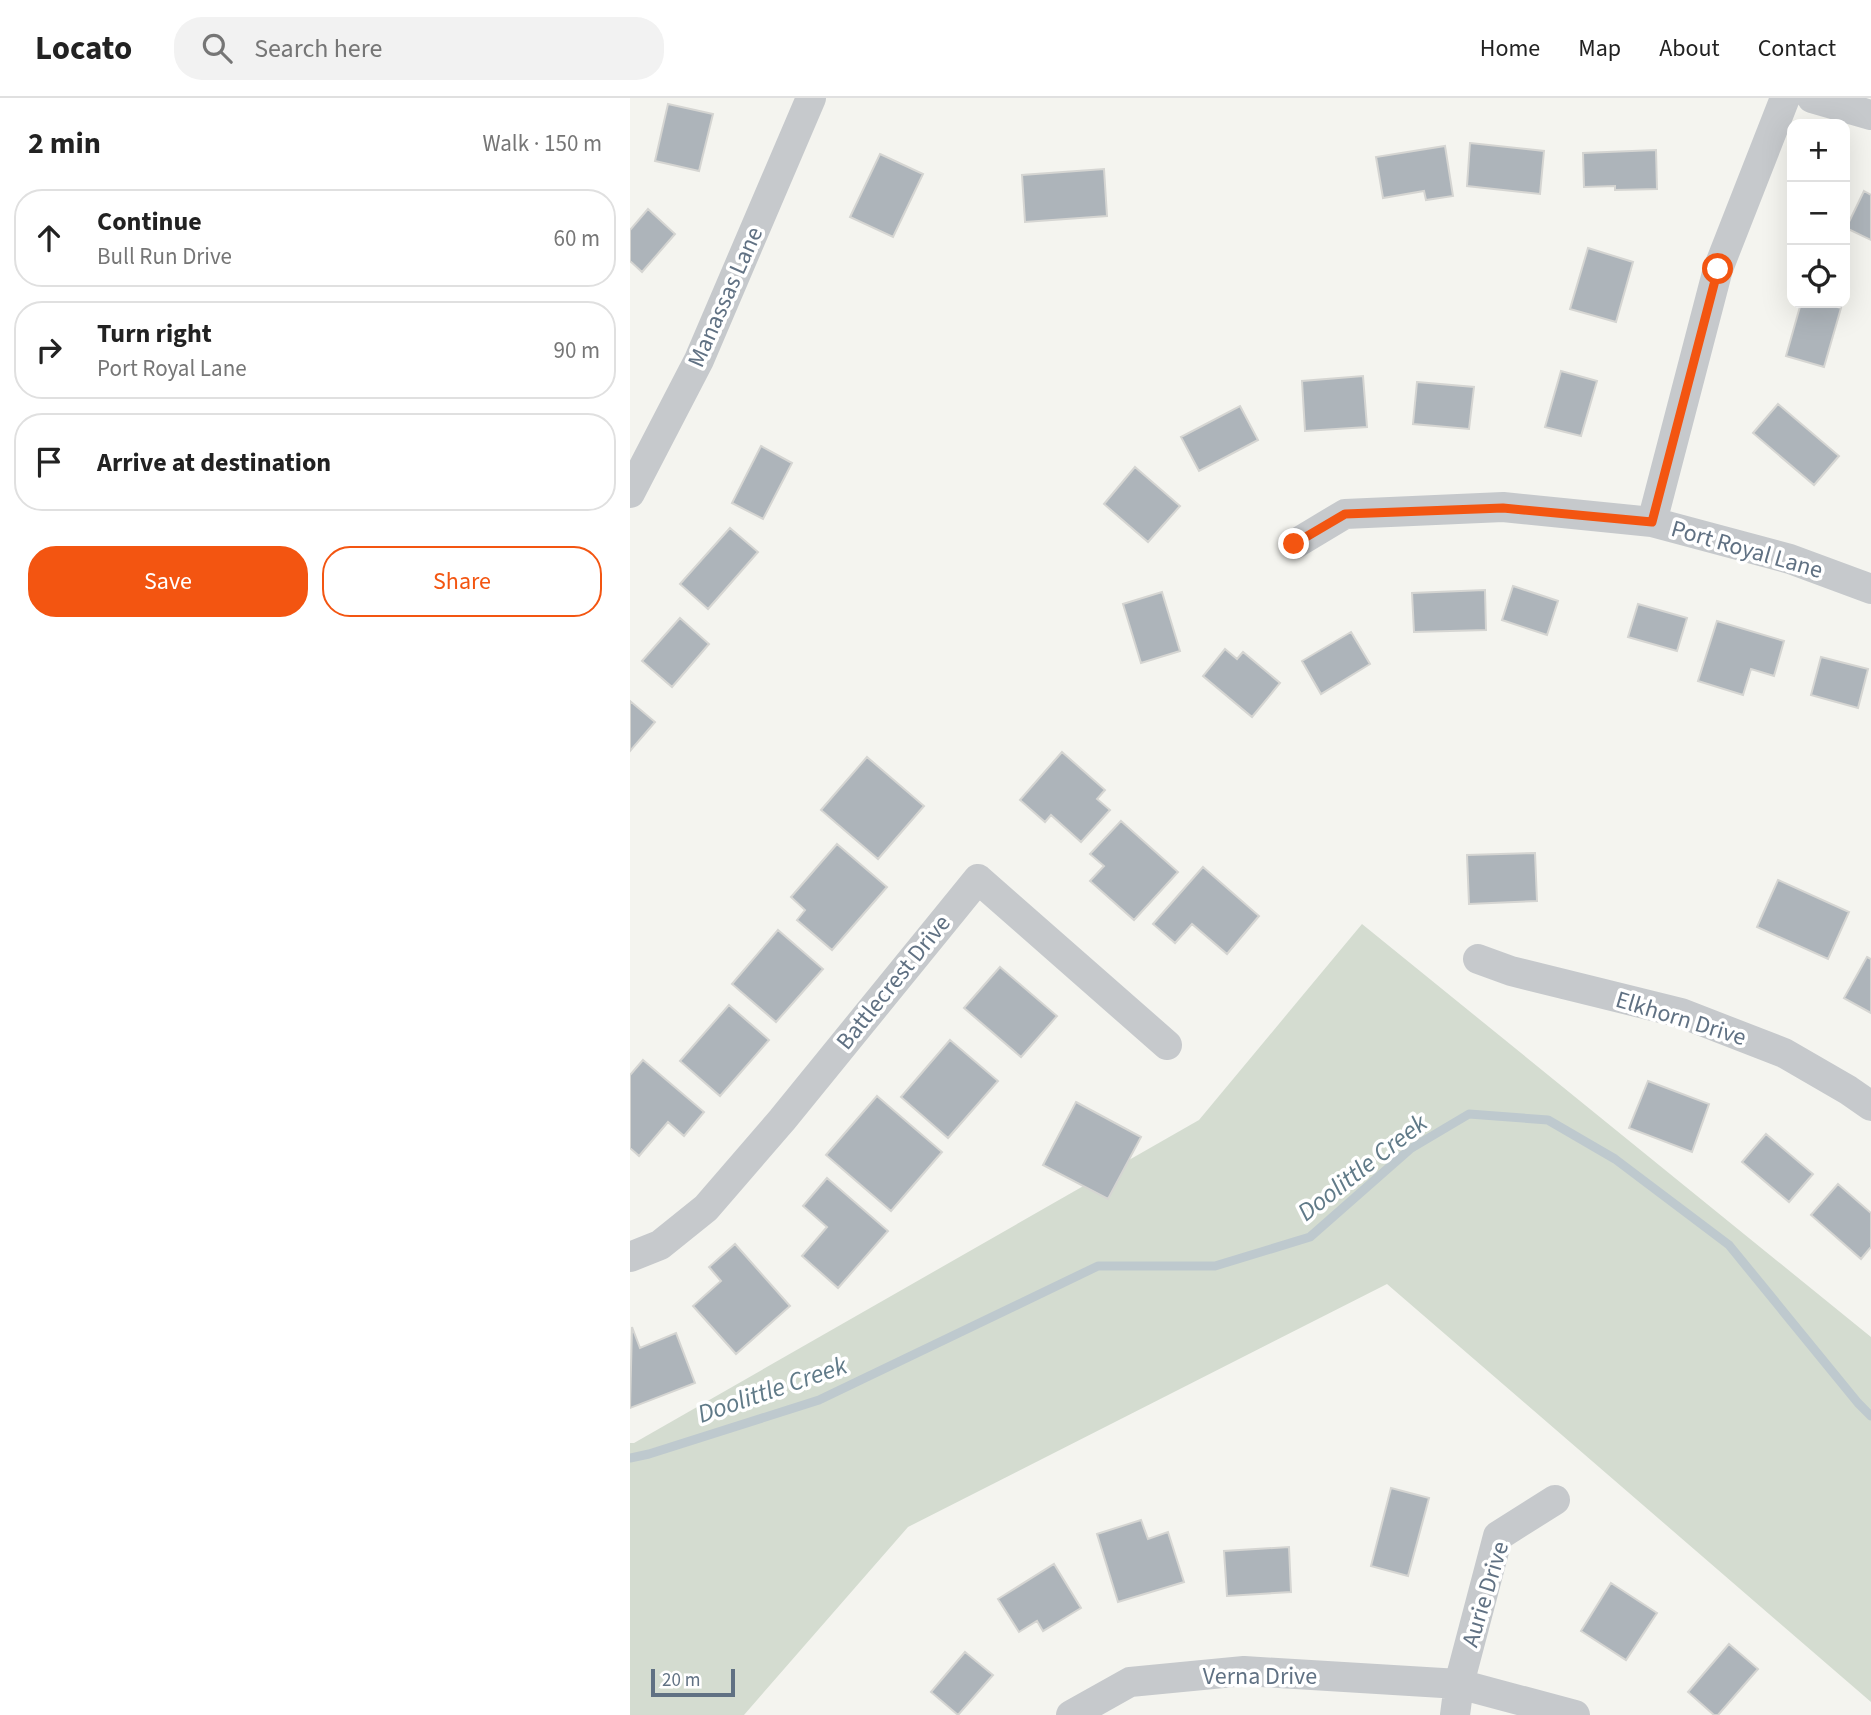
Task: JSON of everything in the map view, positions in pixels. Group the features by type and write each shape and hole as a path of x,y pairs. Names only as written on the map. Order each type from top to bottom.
{"street":[{"name":"Manassas Lane","path":"630,493 699,359 811,98"},
{"path":"1652,522 1718,269 1785,98"},
{"path":"1812,98 1871,116"},
{"name":"Port Royal Lane","path":"1294,544 1345,514 1503,508 1652,522 1790,559 1871,589"},
{"name":"Battlecrest Drive","path":"630,1257 660,1245 706,1208 782,1120 978,879 1167,1045"},
{"name":"Elkhorn Drive","path":"1478,959 1511,971 1681,1013 1784,1053 1871,1106"},
{"name":"Aurie Drive","path":"1455,1715 1459,1684 1498,1536 1555,1500"},
{"name":"Verna Drive","path":"1071,1715 1130,1682 1244,1671 1459,1684 1575,1715"}],"shaded area":[{"path":"1362,924 1871,1337 1871,1702 1387,1284 908,1527 744,1715 630,1715 630,1443 1199,1120"}],"building":[{"path":"668,104 713,114 699,171 655,161"},
{"path":"1470,143 1544,151 1540,194 1467,186"},
{"path":"1445,146 1453,196 1426,200 1424,191 1383,198 1376,157"},
{"path":"1656,150 1657,189 1615,190 1615,186 1584,187 1583,153"},
{"path":"880,154 923,174 893,237 850,217"},
{"path":"1104,169 1107,216 1025,222 1022,175"},
{"path":"1864,191 1871,195 1871,240 1850,230 1850,220"},
{"path":"648,209 675,234 642,272 630,261 630,230"},
{"path":"1588,248 1633,262 1616,322 1570,309"},
{"path":"1800,308 1841,308 1824,367 1786,356"},
{"path":"1561,371 1597,381 1581,436 1545,427"},
{"path":"1363,376 1367,427 1305,431 1302,381"},
{"path":"1417,382 1474,387 1469,429 1413,424"},
{"path":"1778,404 1839,456 1814,485 1753,433"},
{"path":"1240,406 1258,440 1199,471 1181,437"},
{"path":"761,446 792,463 763,519 732,503"},
{"path":"1135,467 1180,506 1148,542 1104,504"},
{"path":"730,528 758,552 708,609 680,584"},
{"path":"1513,586 1558,601 1547,635 1502,620"},
{"path":"1485,590 1486,630 1414,632 1412,593"},
{"path":"1162,592 1180,651 1141,663 1123,604"},
{"path":"1638,604 1687,618 1677,651 1628,637"},
{"path":"680,618 709,644 672,687 642,661"},
{"path":"1717,621 1784,641 1774,676 1751,669 1743,695 1698,681"},
{"path":"1351,632 1370,664 1321,694 1302,661"},
{"path":"1225,649 1237,659 1243,652 1280,683 1252,717 1203,676"},
{"path":"1821,657 1868,669 1858,708 1811,695"},
{"path":"630,701 655,722 630,751"},
{"path":"1062,752 1105,790 1097,799 1110,810 1081,842 1051,815 1045,822 1020,800"},
{"path":"867,757 924,806 878,859 821,810"},
{"path":"1121,821 1178,872 1134,920 1090,881 1104,866 1090,854"},
{"path":"837,844 887,887 832,950 797,920 805,910 791,897"},
{"path":"1535,853 1537,901 1469,904 1467,855"},
{"path":"1203,867 1259,916 1227,954 1192,924 1175,943 1153,924"},
{"path":"1778,880 1849,912 1828,959 1757,927"},
{"path":"778,930 823,969 776,1022 732,984"},
{"path":"1867,957 1871,959 1871,1013 1844,998"},
{"path":"1000,967 1057,1016 1021,1057 964,1008"},
{"path":"729,1005 769,1040 720,1096 680,1061"},
{"path":"950,1040 998,1081 948,1138 901,1097"},
{"path":"643,1060 704,1112 684,1136 668,1122 639,1156 630,1148 630,1075"},
{"path":"1648,1081 1709,1104 1692,1152 1629,1128"},
{"path":"877,1096 942,1152 891,1211 826,1155"},
{"path":"1076,1102 1141,1137 1108,1199 1043,1165"},
{"path":"1766,1134 1813,1174 1789,1202 1742,1162"},
{"path":"827,1178 888,1231 838,1288 802,1256 827,1227 803,1206"},
{"path":"1838,1184 1871,1213 1871,1247 1861,1259 1811,1215"},
{"path":"735,1244 790,1306 736,1354 693,1306 721,1281 709,1267"},
{"path":"632,1327 640,1348 676,1333 695,1383 630,1408"},
{"path":"1391,1488 1429,1498 1408,1576 1371,1566"},
{"path":"1141,1520 1148,1539 1168,1532 1184,1582 1118,1602 1097,1534"},
{"path":"1289,1547 1291,1592 1227,1596 1224,1551"},
{"path":"1054,1564 1081,1608 1043,1631 1037,1621 1019,1632 998,1599"},
{"path":"1611,1583 1657,1613 1626,1660 1581,1631"},
{"path":"1729,1644 1758,1669 1718,1715 1714,1715 1688,1692"},
{"path":"965,1652 993,1675 958,1715 931,1692"}],"waterway":[{"name":"Doolittle Creek","path":"630,1458 819,1400 1098,1266 1215,1266 1310,1237 1410,1149 1469,1114 1548,1120 1615,1159 1729,1245 1871,1416"}],"route":[{"path":"1294,544 1345,514 1503,508 1652,522 1718,269"}]}
